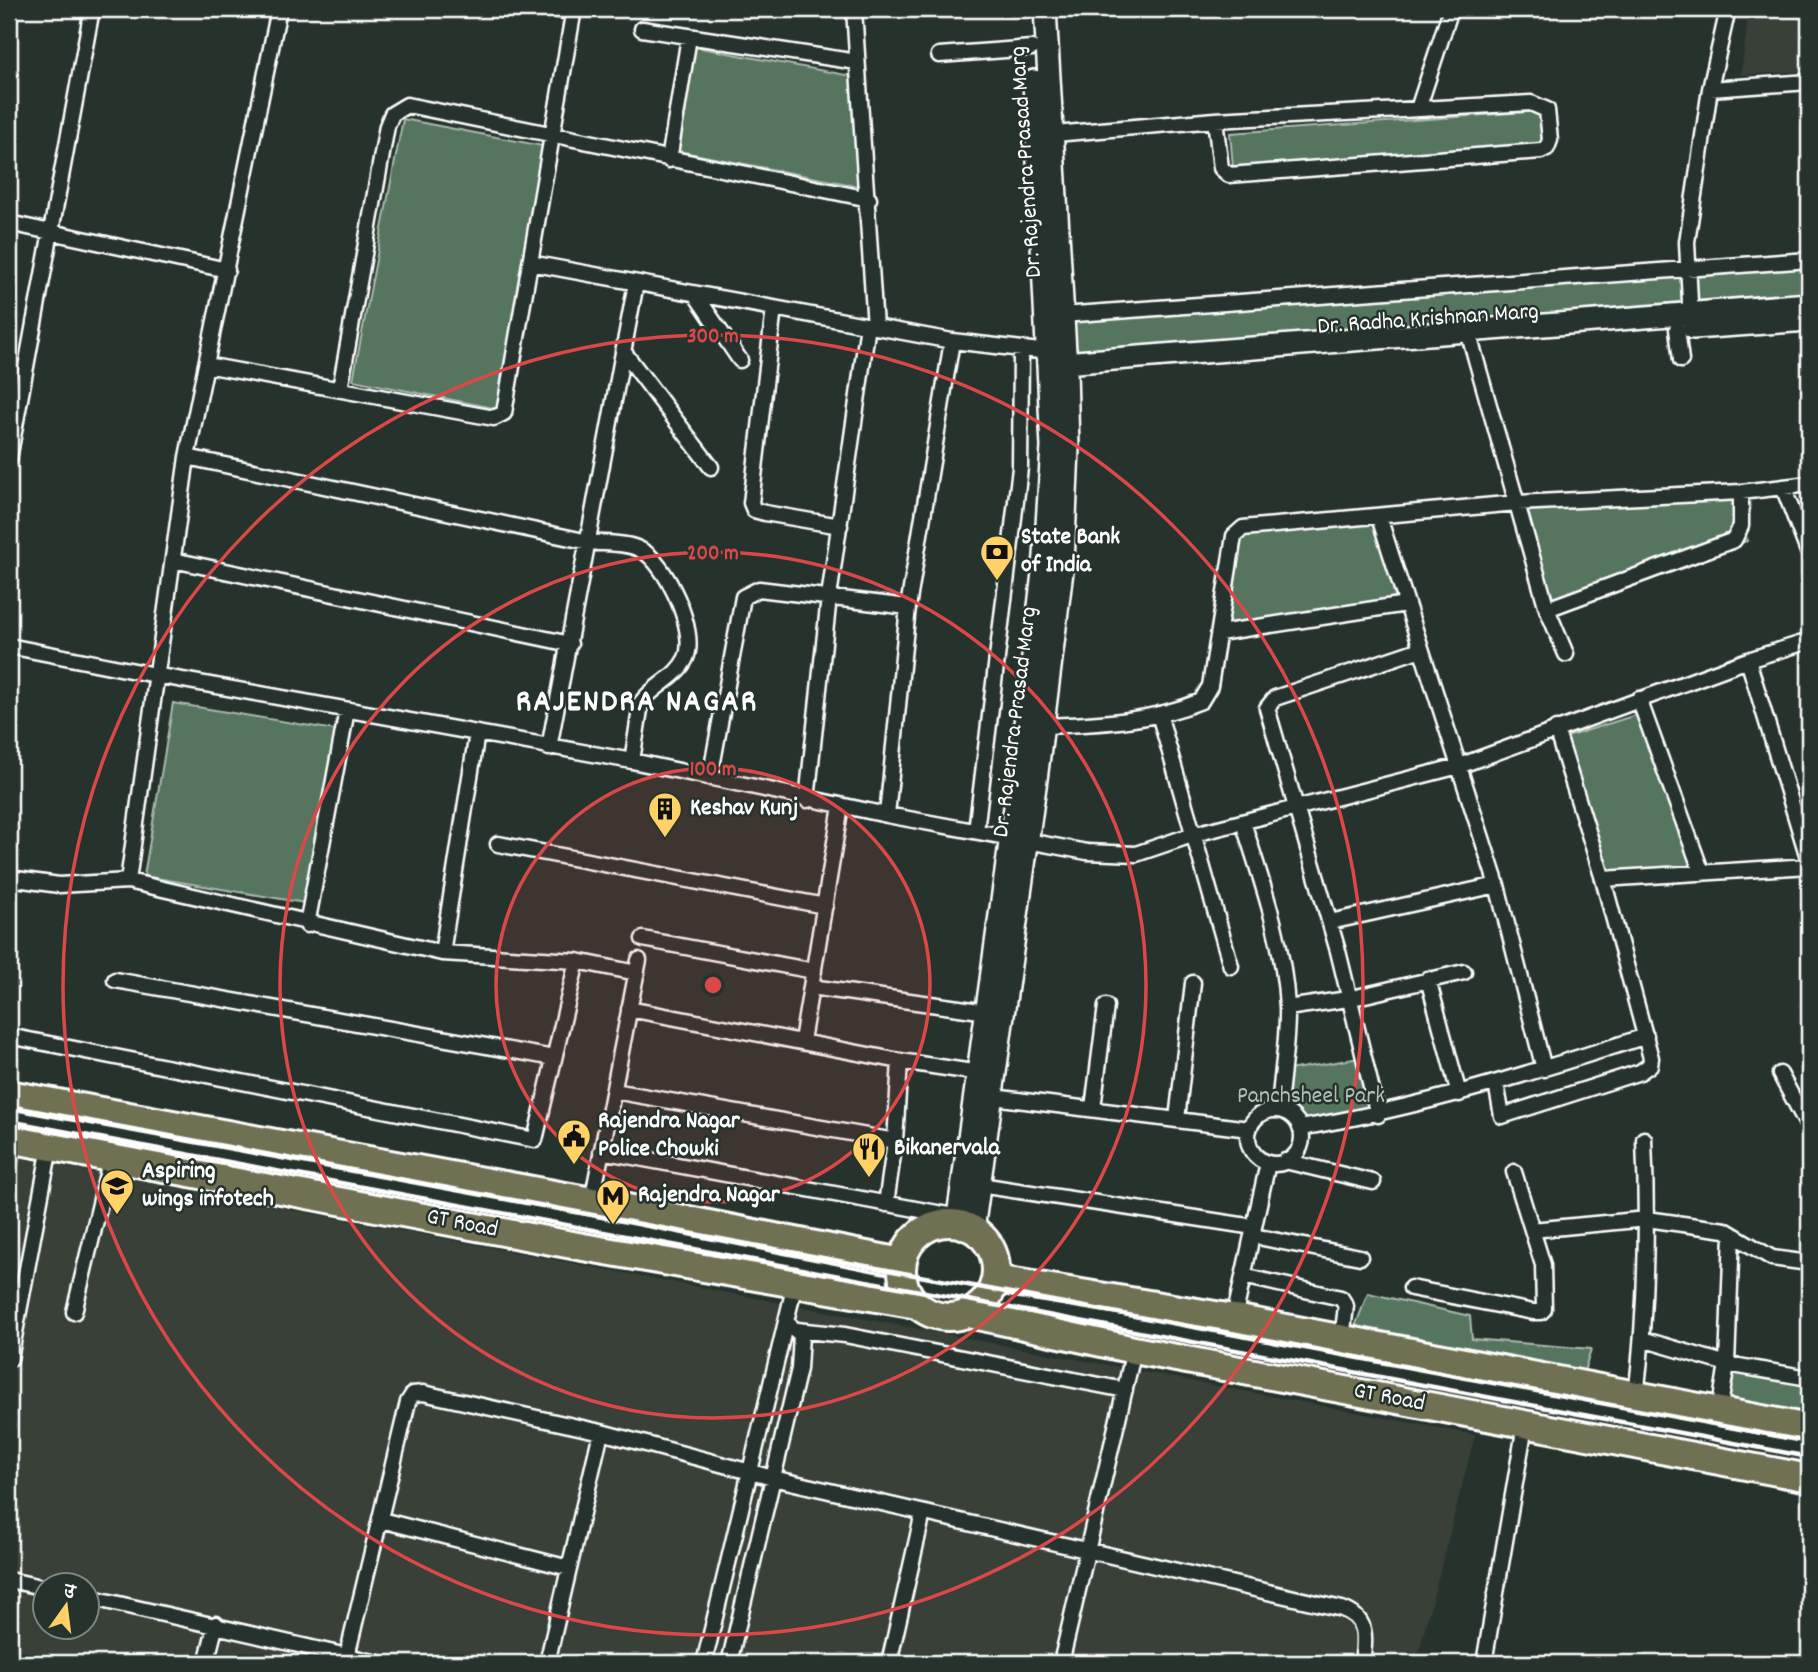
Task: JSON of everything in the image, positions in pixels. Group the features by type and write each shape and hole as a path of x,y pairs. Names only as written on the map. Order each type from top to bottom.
{"highway":[{"name":"GT Road","path":"9,1094 592,1201 902,1262"},
{"name":"GT Road","path":"11,1148 50,1147 917,1305"},
{"path":"939,1224 963,1224 993,1251 996,1279 984,1303 969,1314 941,1317 917,1305 906,1290 902,1262 909,1245 922,1232 939,1224"},
{"name":"GT Road","path":"996,1279 1234,1318 1809,1428"},
{"name":"GT Road","path":"969,1314 1134,1350 1809,1478"}],"main road":[{"name":"Dr. Rajendra Prasad Marg","path":"963,1224 980,1185 993,1097 1045,556 1056,364 1062,315 1030,9"},
{"name":"Dr. Rajendra Prasad Marg","path":"963,1224 987,1012 1043,726 1063,563 1068,449 1056,364 1045,135 1045,9"},
{"path":"1056,364 1687,324 1809,304"},
{"name":"Dr. Radha Krishnan Marg","path":"1056,364 1471,342 1687,324 1809,320"}],"street":[{"path":"9,459 92,9"},
{"path":"128,881 187,457 279,9"},
{"path":"206,365 500,417 507,406 574,11 553,9"},
{"path":"807,800 829,597 872,326 869,199 854,9"},
{"path":"1419,106 1451,9"},
{"path":"1681,360 1687,324 1687,267 1695,178 1710,89 1728,9"},
{"path":"642,29 857,62"},
{"path":"669,160 689,37"},
{"path":"939,55 1032,48"},
{"path":"1710,89 1809,82"},
{"path":"1045,135 1215,120 1419,106 1541,104 1547,110 1550,140 1548,148 1541,151 1230,175 1221,168 1215,120"},
{"path":"340,389 387,126 392,114 407,105 869,199"},
{"path":"9,223 227,270"},
{"path":"1062,315 1809,260"},
{"path":"530,262 952,341 1021,351 1056,364"},
{"path":"549,748 636,283"},
{"path":"695,294 740,360"},
{"path":"774,308 751,503 754,510 765,513 839,526"},
{"path":"887,815 908,607 952,341"},
{"path":"1471,342 1547,609 1566,654"},
{"path":"623,351 711,467"},
{"path":"976,831 1020,468 1021,351"},
{"path":"187,457 589,542 639,548 650,555 685,614 688,654 674,675 646,695 641,703 632,761"},
{"path":"1043,726 1110,723 1159,714 1201,701 1207,694 1234,536 1238,531 1251,527 1517,503 1741,492 1809,484"},
{"path":"1783,487 1809,554"},
{"path":"1547,609 1734,540 1741,526 1741,492"},
{"path":"1379,517 1497,885 1544,1069"},
{"path":"173,560 570,644"},
{"path":"709,778 743,597 759,589 908,607"},
{"path":"1219,633 1406,604"},
{"path":"9,646 155,676 632,761 807,800 1087,852 1136,854 1195,834 1459,766 1748,660 1809,641"},
{"path":"1378,1115 1330,922 1268,716 1269,702 1421,649"},
{"path":"1603,879 1809,863 1748,660"},
{"path":"1639,699 1702,873"},
{"path":"307,925 347,710"},
{"path":"1159,714 1231,966"},
{"path":"1496,1083 1502,1116 1646,1069 1651,1058 1603,879 1556,729"},
{"path":"442,953 477,733"},
{"path":"802,1041 841,806"},
{"path":"1242,822 1269,901 1287,1008 1279,1110"},
{"path":"498,844 825,906"},
{"path":"9,878 59,885 128,881 307,925 442,953 638,966 592,1201"},
{"path":"1330,922 1497,885"},
{"path":"643,939 814,971"},
{"path":"9,1036 535,1140 577,961"},
{"path":"1287,1008 1348,999 1464,972"},
{"path":"1428,979 1459,1094"},
{"path":"115,980 554,1058"},
{"path":"1177,1119 1193,983"},
{"path":"811,987 987,1012"},
{"path":"1093,1108 1106,1006"},
{"path":"629,1009 900,1061 979,1073"},
{"path":"1300,1128 1378,1115 1459,1094 1646,1036"},
{"path":"886,1204 895,1141 900,1061"},
{"path":"1780,1074 1809,1128"},
{"path":"614,1091 895,1141"},
{"path":"993,1097 1249,1129"},
{"path":"1285,1161 1298,1150 1301,1142 1300,1128 1292,1116 1279,1110 1258,1115 1249,1129 1248,1137 1254,1153 1268,1163 1285,1161 1374,1182"},
{"path":"1636,1397 1642,1339 1647,1219 1644,1139"},
{"path":"10,1359 50,1147"},
{"path":"601,1151 886,1204 963,1224"},
{"path":"74,1312 111,1158"},
{"path":"1234,1318 1268,1163"},
{"path":"1411,1288 1541,1312 1546,1302 1543,1265 1514,1172"},
{"path":"980,1185 1254,1232 1360,1257"},
{"path":"1532,1230 1647,1219 1715,1228 1732,1234 1772,1258 1809,1263"},
{"path":"1719,1412 1727,1364 1732,1234"},
{"path":"1243,1276 1341,1298 1346,1306 1342,1339"},
{"path":"704,1663 749,1472 792,1326 795,1284"},
{"path":"792,1326 1125,1390"},
{"path":"729,1663 802,1347 801,1335 792,1326"},
{"path":"1642,1339 1727,1364 1809,1378"},
{"path":"1061,1663 1134,1350"},
{"path":"347,1656 413,1394 438,1395 601,1432 773,1478 1354,1613 1362,1621 1365,1633 1362,1663"},
{"path":"1485,1663 1525,1425"},
{"path":"547,1663 601,1432"},
{"path":"889,1663 923,1513"},
{"path":"381,1520 569,1568"},
{"path":"9,1580 32,1585"},
{"path":"102,1600 378,1663"},
{"path":"206,1663 216,1624"}],"shaded area":[{"path":"1749,9 1809,9 1809,71 1741,75"},
{"path":"9,1156 1475,1435 1416,1663 9,1663"}],"green space":[{"path":"695,47 857,77 858,186 678,151"},
{"path":"1542,111 1545,145 1233,167 1230,133"},
{"path":"403,119 548,147 498,409 353,380"},
{"path":"1809,268 1809,312 1073,371 1072,317"},
{"path":"1741,492 1747,541 1547,609 1517,503"},
{"path":"1379,522 1405,599 1225,631 1240,534"},
{"path":"173,703 335,730 305,903 144,876"},
{"path":"1648,711 1701,867 1606,873 1564,738"},
{"name":"Panchsheel Park","path":"1360,1058 1376,1114 1306,1130 1276,1115 1282,1071"},
{"path":"1368,1293 1470,1316 1472,1339 1591,1349 1580,1384 1350,1340"},
{"path":"1728,1365 1809,1381 1809,1430 1723,1413"}],"railway":[{"path":"9,1106 1809,1442"},
{"path":"9,1121 1809,1457"}],"place":[{"name":"State Bank of India","path":"997,582"},
{"name":"Keshav Kunj","path":"665,839"},
{"name":"Rajendra Nagar Police Chowki","path":"574,1166"},
{"name":"Bikanervala","path":"869,1179"},
{"name":"Aspiring wings infotech","path":"117,1216"},
{"name":"Rajendra Nagar","path":"613,1226"}],"district":[{"name":"RAJENDRA NAGAR","path":"637,704"}]}
